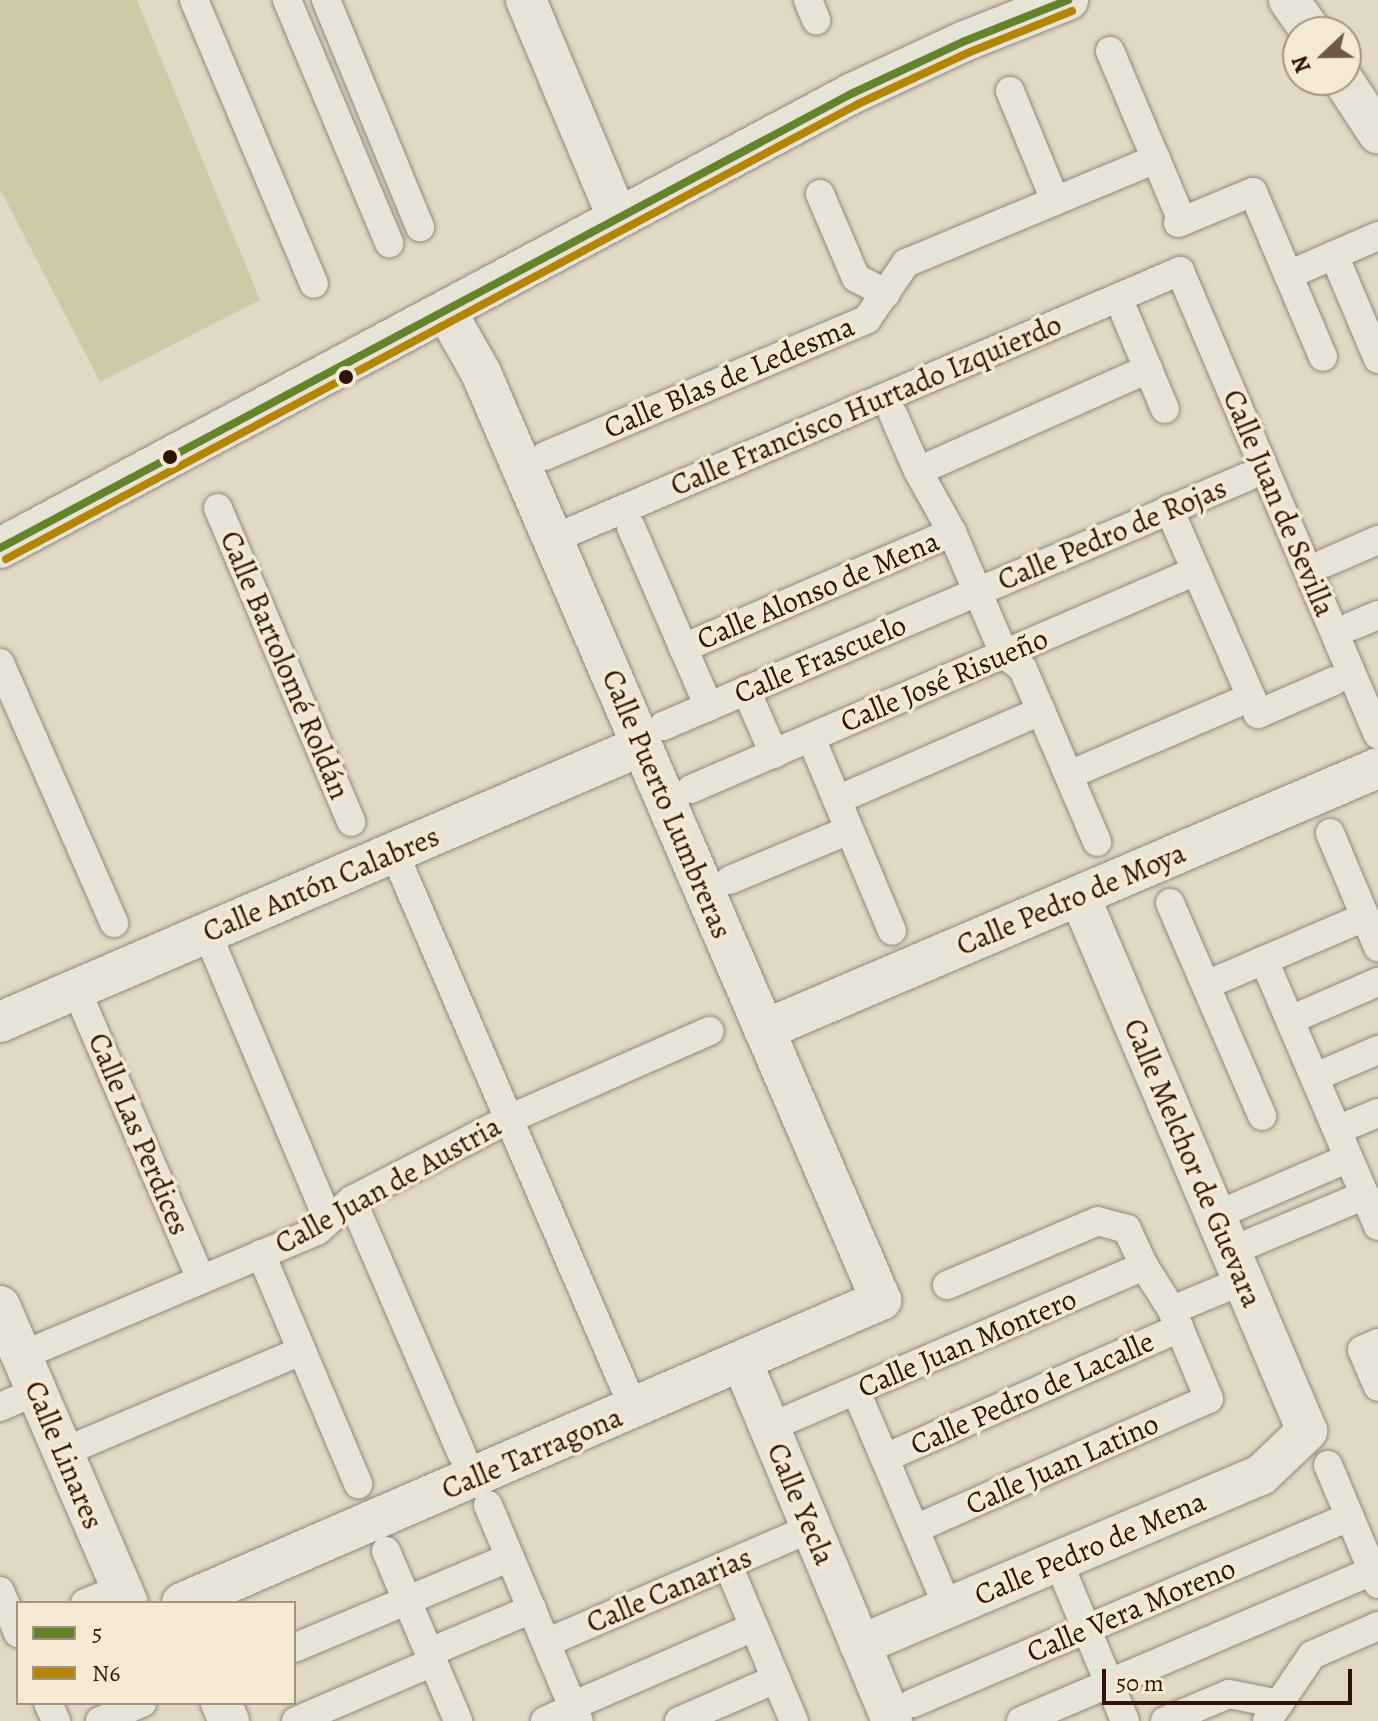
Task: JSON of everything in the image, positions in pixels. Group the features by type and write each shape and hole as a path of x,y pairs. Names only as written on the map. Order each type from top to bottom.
{"street":[{"path":"194,0 314,284"},
{"path":"287,0 389,243"},
{"path":"326,0 420,227"},
{"path":"526,0 617,217"},
{"path":"0,548 853,93 965,41 1068,0"},
{"path":"1110,51 1180,222 1253,192 1323,357"},
{"path":"1010,91 1055,200"},
{"path":"1354,96 1378,133"},
{"name":"Calle Blas de Ledesma","path":"545,456 867,319 906,263 1156,159"},
{"path":"820,194 856,278 886,293"},
{"path":"1288,275 1378,236"},
{"path":"1334,255 1378,359"},
{"name":"Calle Francisco Hurtado Izquierdo","path":"553,539 1180,271"},
{"name":"Calle Juan de Sevilla","path":"1180,271 1378,735"},
{"name":"Calle Puerto Lumbreras","path":"446,311 481,373 553,539 652,736 764,1030 881,1300"},
{"path":"1125,314 1165,409"},
{"path":"918,471 1148,369"},
{"path":"893,414 918,471 952,532 1004,654 1023,669 1097,842"},
{"name":"Calle Pedro de Rojas","path":"977,592 1247,477"},
{"name":"Calle Bartolomé Roldán","path":"218,508 351,822"},
{"path":"1169,509 1258,714 1334,681"},
{"path":"631,527 709,707"},
{"name":"Calle Alonso de Mena","path":"683,648 952,532"},
{"path":"1325,563 1378,540"},
{"name":"Calle José Risueño","path":"691,789 1196,571"},
{"name":"Calle Frascuelo","path":"652,736 746,690 977,592"},
{"path":"0,663 114,923"},
{"path":"746,690 774,754"},
{"path":"1069,775 1251,697"},
{"path":"837,800 1041,711"},
{"name":"Calle Antón Calabres","path":"0,1022 652,736"},
{"path":"811,738 892,931"},
{"name":"Calle Pedro de Moya","path":"764,1030 1378,768"},
{"path":"730,880 849,830"},
{"path":"1330,833 1366,898 1378,947"},
{"path":"402,871 625,1388"},
{"name":"Calle Melchor de Guevara","path":"1079,895 1307,1431"},
{"path":"1206,985 1264,960 1366,898"},
{"path":"1170,903 1262,1116"},
{"path":"207,933 328,1220"},
{"path":"1264,960 1378,1226"},
{"path":"1290,1020 1378,982"},
{"name":"Calle Las Perdices","path":"76,989 201,1279"},
{"name":"Calle Juan de Austria","path":"0,1407 29,1374 201,1279 317,1231 352,1200 509,1119 709,1031"},
{"path":"1315,1077 1378,1050"},
{"path":"1337,1130 1378,1113"},
{"path":"1233,1208 1349,1158"},
{"path":"1248,1244 1365,1195"},
{"path":"352,1200 462,1454"},
{"path":"947,1285 1098,1221 1127,1229 1144,1266 1176,1319"},
{"path":"261,1254 358,1484"},
{"name":"Calle Juan Montero","path":"789,1419 1144,1266"},
{"name":"Calle Pedro de Lacalle","path":"885,1458 1176,1319 1225,1288"},
{"name":"Calle Tarragona","path":"187,1601 881,1300"},
{"name":"Calle Linares","path":"0,1306 29,1374 104,1601"},
{"name":"Calle Juan Latino","path":"915,1529 1209,1399 1176,1319"},
{"path":"1370,1346 1378,1387"},
{"path":"80,1445 301,1351"},
{"name":"Calle Yecla","path":"742,1362 860,1645 903,1712"},
{"path":"856,1391 940,1589"},
{"name":"Calle Pedro de Mena","path":"860,1645 1261,1475 1307,1431"},
{"path":"1021,1721 1374,1567 1328,1465"},
{"path":"488,1505 575,1712"},
{"name":"Calle Vera Moreno","path":"903,1712 1087,1629 1350,1517"},
{"name":"Calle Canarias","path":"546,1643 793,1536"},
{"path":"386,1551 458,1721"},
{"path":"296,1647 510,1557"},
{"path":"728,1565 794,1721"},
{"path":"1065,1578 1125,1721"},
{"path":"0,1591 16,1628"},
{"path":"296,1721 532,1609"},
{"path":"1165,1721 1229,1694 1273,1713 1312,1655 1378,1626"},
{"path":"545,1721 575,1712 754,1627"},
{"path":"679,1721 776,1679"},
{"path":"100,1721 137,1705"}],"shaded area":[{"path":"0,0 137,0 260,300 100,382 0,189"}],"transit line":[{"name":"5","path":"0,548 853,93 965,41 1068,0"},
{"name":"N6","path":"6,559 858,104 970,52 1072,11"}]}
